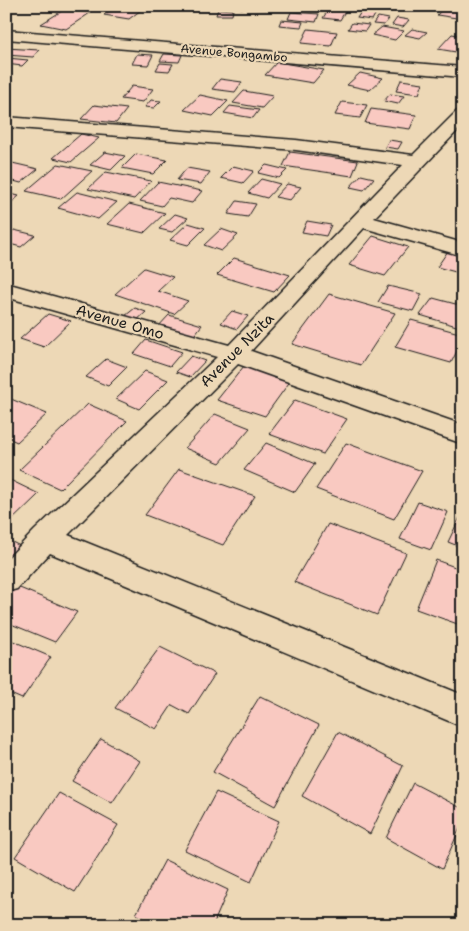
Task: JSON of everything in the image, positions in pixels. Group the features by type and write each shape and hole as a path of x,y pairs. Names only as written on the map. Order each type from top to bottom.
{"street":[{"name":"Avenue Bongambo","path":"6,34 463,72"},
{"name":"Avenue Nzita","path":"6,580 45,538 234,354 416,161 463,115"},
{"path":"6,122 296,145 416,161"},
{"path":"361,221 463,250"},
{"name":"Avenue Omo","path":"6,290 234,354 463,435"},
{"path":"45,538 463,711"}],"building":[{"path":"116,6 141,10 129,19 104,15"},
{"path":"149,6 171,6 167,11 147,9"},
{"path":"241,6 283,6 282,10 240,8"},
{"path":"292,6 322,6 318,12 290,9"},
{"path":"365,6 379,8 372,20 357,18"},
{"path":"330,7 347,8 340,20 323,18"},
{"path":"444,7 463,10 463,19 437,15"},
{"path":"65,9 90,13 66,29 41,24"},
{"path":"218,9 233,10 232,15 216,15"},
{"path":"291,12 319,14 316,22 288,19"},
{"path":"378,17 389,19 384,25 373,24"},
{"path":"397,18 409,20 403,27 392,25"},
{"path":"281,20 303,22 301,27 279,25"},
{"path":"352,23 369,25 365,31 348,29"},
{"path":"382,27 404,31 395,40 372,35"},
{"path":"308,29 337,32 331,46 301,43"},
{"path":"412,29 427,32 420,38 405,35"},
{"path":"452,34 463,36 463,45 456,52 438,49"},
{"path":"6,48 39,50 33,57 6,55"},
{"path":"137,54 153,55 148,65 132,64"},
{"path":"164,54 182,55 179,62 160,61"},
{"path":"7,58 28,60 22,66 6,64"},
{"path":"277,62 324,70 313,83 265,75"},
{"path":"160,63 173,64 169,71 156,70"},
{"path":"360,73 383,78 370,90 347,85"},
{"path":"220,79 242,82 235,92 212,89"},
{"path":"401,80 423,83 419,94 396,91"},
{"path":"132,86 153,89 143,102 121,99"},
{"path":"244,91 273,96 262,108 233,103"},
{"path":"390,94 404,96 398,104 384,101"},
{"path":"200,95 228,101 213,116 184,110"},
{"path":"151,100 161,101 154,108 145,107"},
{"path":"342,102 367,105 360,118 335,115"},
{"path":"94,105 127,109 116,123 81,119"},
{"path":"230,106 259,110 253,118 224,113"},
{"path":"371,109 416,115 410,129 365,123"},
{"path":"81,134 99,138 71,162 53,158"},
{"path":"389,140 402,142 398,149 385,147"},
{"path":"105,152 125,156 111,170 90,165"},
{"path":"290,152 358,161 352,176 283,166"},
{"path":"136,154 167,160 153,174 122,168"},
{"path":"6,163 38,169 21,183 6,179"},
{"path":"58,164 92,171 61,199 26,191"},
{"path":"266,165 287,170 279,178 258,173"},
{"path":"233,166 254,171 243,183 221,178"},
{"path":"187,168 210,172 201,184 177,180"},
{"path":"106,172 151,181 134,199 88,189"},
{"path":"361,175 374,178 364,190 350,187"},
{"path":"261,179 280,184 267,198 248,193"},
{"path":"158,182 202,191 192,203 169,198 162,206 140,201"},
{"path":"287,184 301,187 290,200 275,197"},
{"path":"77,192 117,202 98,219 58,208"},
{"path":"6,193 19,196 6,207"},
{"path":"237,201 256,204 248,217 228,214"},
{"path":"129,204 165,213 144,233 107,224"},
{"path":"175,214 188,218 172,232 159,229"},
{"path":"307,221 331,225 326,236 302,232"},
{"path":"188,223 205,228 188,245 170,240"},
{"path":"221,229 238,235 221,251 204,245"},
{"path":"14,230 35,235 21,247 6,243 6,236"},
{"path":"373,236 408,247 385,276 349,265"},
{"path":"448,251 463,255 463,274 437,267"},
{"path":"234,258 290,275 274,292 217,275"},
{"path":"144,268 173,277 158,291 188,301 174,314 115,294"},
{"path":"388,286 422,294 413,311 378,302"},
{"path":"329,294 395,313 361,365 292,344"},
{"path":"433,298 463,306 463,328 420,315"},
{"path":"135,308 146,312 136,321 125,316"},
{"path":"232,311 248,316 237,329 221,323"},
{"path":"48,314 71,321 44,347 20,339"},
{"path":"169,315 202,325 192,338 157,328"},
{"path":"411,320 463,334 463,339 451,363 395,347"},
{"path":"146,340 182,352 170,366 134,354"},
{"path":"191,356 205,361 190,377 176,372"},
{"path":"106,359 127,367 108,386 86,377"},
{"path":"244,366 291,380 265,416 217,400"},
{"path":"145,371 168,380 139,409 116,399"},
{"path":"11,399 47,414 17,442 6,437 6,404"},
{"path":"295,400 347,419 323,454 269,434"},
{"path":"88,404 127,421 60,489 19,470"},
{"path":"215,414 250,428 220,463 185,448"},
{"path":"266,443 315,464 295,492 244,470"},
{"path":"346,443 422,471 394,519 316,489"},
{"path":"179,469 255,496 223,545 145,515"},
{"path":"6,478 39,494 6,526"},
{"path":"418,502 448,512 431,550 400,539"},
{"path":"463,511 463,548 448,542"},
{"path":"328,524 406,553 377,615 294,582"},
{"path":"6,539 22,547 6,563"},
{"path":"436,560 463,570 463,626 416,609"},
{"path":"15,586 77,612 55,642 6,622 6,597"},
{"path":"6,638 51,657 22,699 6,692"},
{"path":"160,647 215,674 189,714 172,705 156,729 115,708"},
{"path":"260,696 319,725 275,806 213,772"},
{"path":"338,732 403,766 370,834 302,796"},
{"path":"101,739 140,761 112,803 72,781"},
{"path":"413,783 463,809 463,821 442,869 386,838"},
{"path":"216,792 279,821 251,882 185,850"},
{"path":"59,793 118,825 75,892 15,857"},
{"path":"165,860 228,890 213,925 156,925 136,914"}]}
